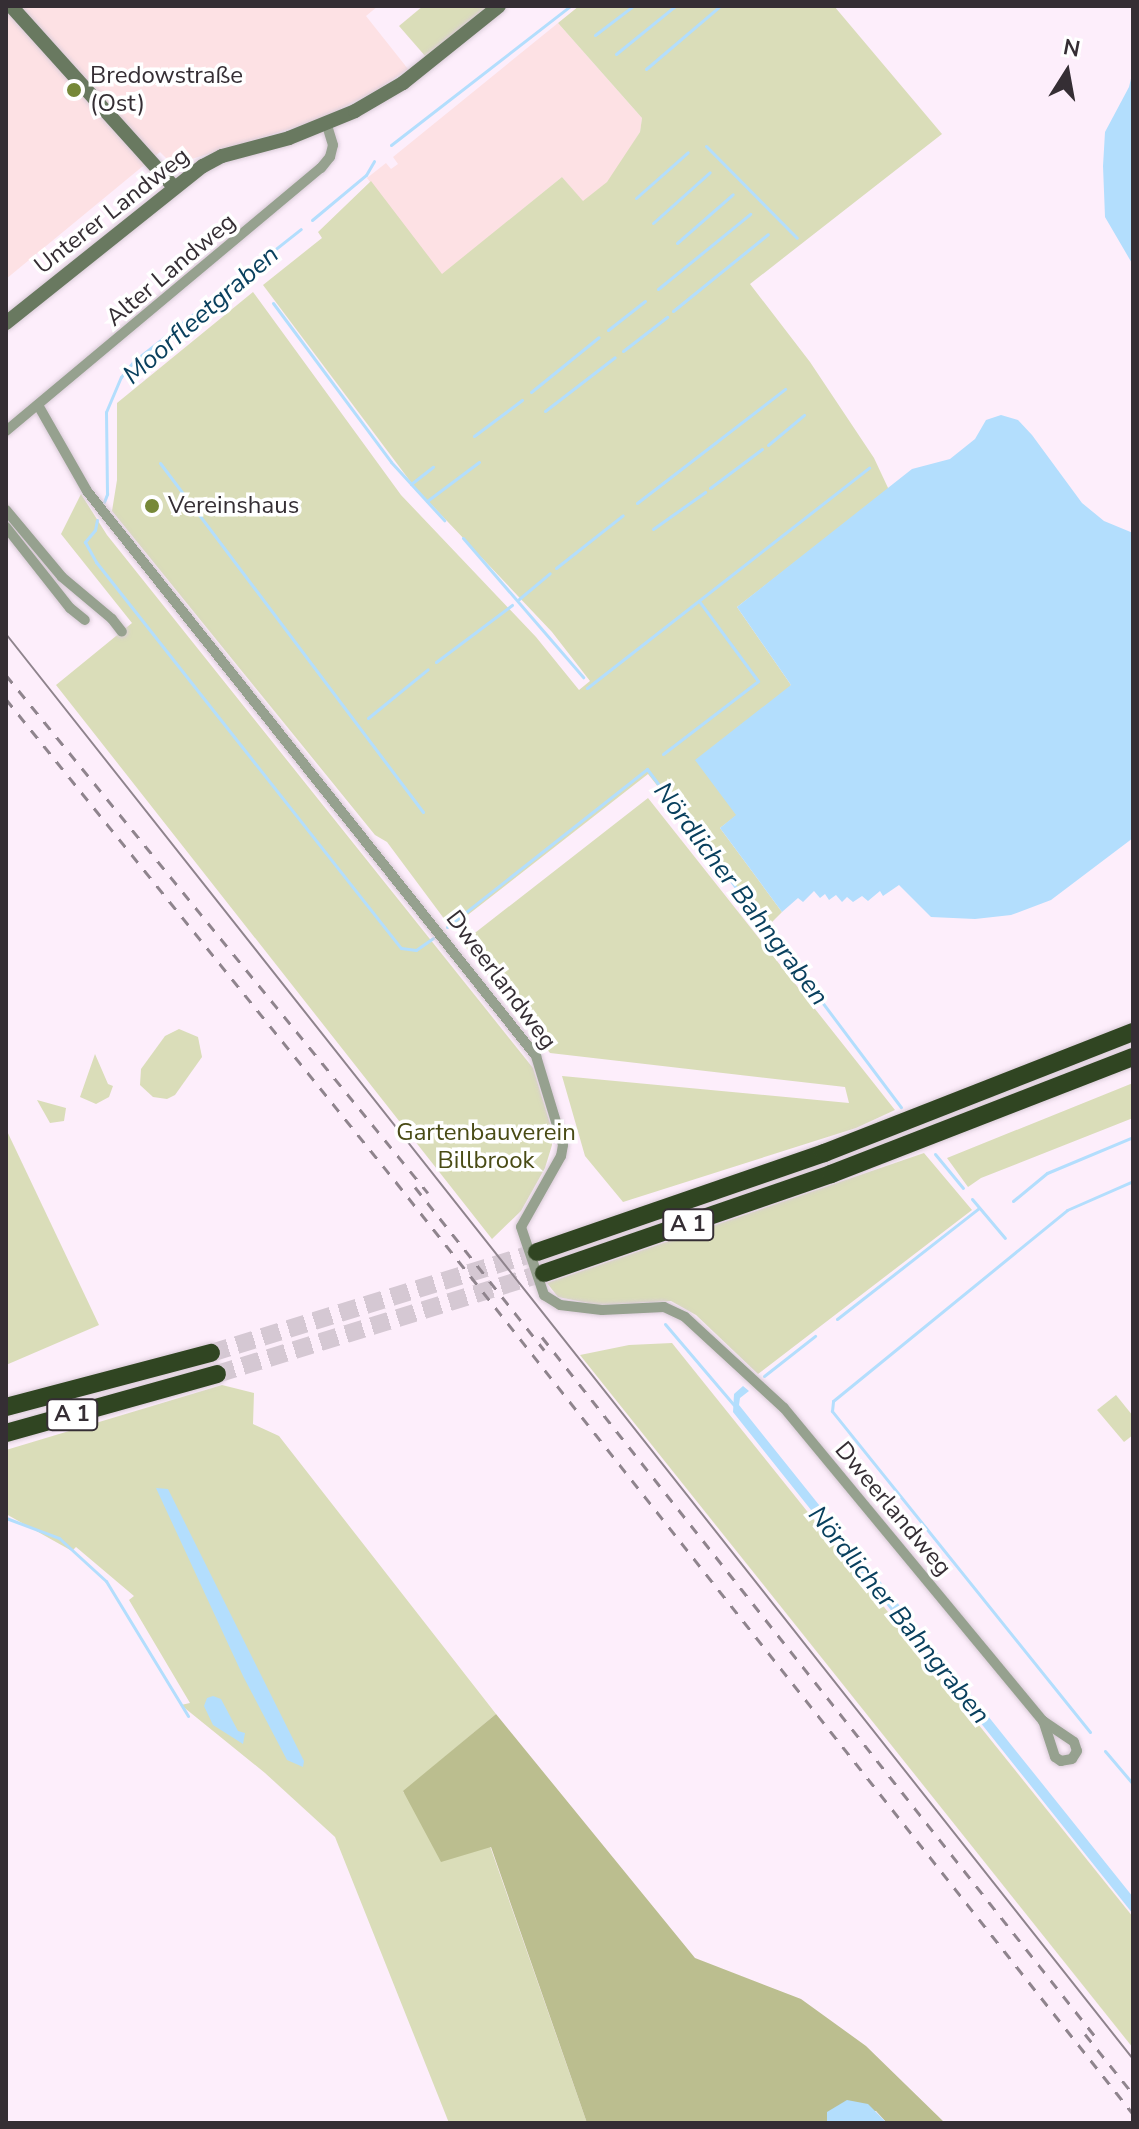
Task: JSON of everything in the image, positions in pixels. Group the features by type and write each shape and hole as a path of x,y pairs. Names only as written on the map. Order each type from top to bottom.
{"highway":[{"name":"A 1","path":"537,1252 838,1147 1133,1032"},
{"name":"A 1","path":"544,1273 831,1174 1133,1057"},
{"name":"A 1","path":"6,1407 211,1353"},
{"name":"A 1","path":"6,1433 217,1374"}],"main road":[{"path":"11,6 174,187"},
{"name":"Unterer Landweg","path":"6,323 174,187 222,156 327,125 403,83 499,6"}],"street":[{"name":"Alter Landweg","path":"6,431 321,168 330,157 333,145 327,125"},
{"name":"Dweerlandweg","path":"38,405 87,491 536,1056 563,1145 561,1156 521,1227 544,1295 560,1305 602,1310 664,1307 685,1317 784,1408 1043,1721"},
{"path":"6,510 62,577 112,619 122,632"},
{"path":"6,527 70,608 85,620"}],"shaded area":[{"path":"6,6 378,6 366,16 408,69 375,91 318,120 182,162 168,160 160,152 6,279"},
{"path":"558,23 642,118 640,132 611,179 583,202 562,177 442,275 367,178 386,163 391,169 398,164 393,157"}],"green space":[{"path":"423,6 489,6 426,57 399,26"},
{"path":"579,6 834,6 942,134 750,284 810,362 874,458 889,490 737,607 791,685 737,815 720,828 782,912 768,926 648,774 451,928 387,842 375,835 112,511 117,480 117,403 253,292 401,495 536,637 579,690 590,681 552,632 413,485 263,285 322,238 318,232 371,181 442,274 562,177 583,201 607,182 640,132 642,118 558,23"},
{"name":"Gartenbauverein Billbrook","path":"81,494 107,535 533,1068 552,1130 552,1145 545,1168 521,1211 492,1239 56,685 132,623 61,534"},
{"path":"648,798 895,1110 856,1128 623,1202 585,1156 562,1076 849,1103 845,1087 550,1053 462,943"},
{"path":"179,1029 198,1037 202,1057 175,1095 167,1099 153,1097 140,1085 141,1069 165,1036"},
{"path":"95,1054 108,1084 113,1086 109,1097 96,1104 80,1097"},
{"path":"1133,1083 1133,1118 981,1178 968,1187 947,1158"},
{"path":"37,1100 66,1108 64,1121 50,1123"},
{"path":"6,1129 99,1325 6,1365"},
{"path":"924,1153 972,1210 758,1374 696,1315 671,1301 598,1305 558,1297 547,1283"},
{"path":"672,1343 1133,1917 1133,2048 580,1355 629,1345"},
{"path":"222,1385 254,1393 253,1424 279,1436 496,1714 403,1792 490,1846 587,2123 449,2123 335,1837 265,1773 181,1705 190,1703 129,1600 134,1596 76,1547 72,1551 6,1514 6,1450"},
{"path":"1116,1395 1133,1416 1133,1435 1124,1442 1097,1410"},
{"path":"496,1714 695,1958 801,1999 866,2046 945,2123 887,2123 876,2111 827,2112 827,2123 587,2123 491,1847 441,1862 403,1791"}],"water":[{"path":"1133,70 1133,265 1105,217 1103,166 1105,132 1129,87"},
{"path":"1001,415 1018,420 1032,435 1082,503 1104,521 1133,533 1133,838 1051,900 1011,915 975,919 931,917 899,885 883,896 880,891 868,901 862,896 853,902 847,897 842,902 836,895 829,900 825,894 820,898 814,891 803,902 798,898 782,912 720,828 736,815 695,760 791,685 737,607 912,469 950,459 975,439 986,420"},
{"path":"743,1386 749,1391 740,1398 739,1405 1133,1897 1133,1914 733,1412 734,1394"},
{"path":"156,1488 168,1489 304,1761 303,1767 287,1760 243,1676"},
{"path":"213,1696 221,1699 238,1731 245,1733 243,1744 213,1725 204,1706 207,1698"},
{"path":"847,2100 868,2104 887,2123 827,2123 827,2112"}],"waterway":[{"path":"391,145 570,6"},
{"path":"595,35 633,6"},
{"path":"616,54 675,6"},
{"path":"646,69 720,6"},
{"path":"706,146 797,238"},
{"path":"636,198 688,152"},
{"path":"312,220 366,175 374,161"},
{"path":"653,223 710,172"},
{"path":"677,243 733,194"},
{"path":"658,289 750,214"},
{"name":"Moorfleetgraben","path":"104,502 107,494 106,412 121,377 133,362 301,229"},
{"path":"673,311 768,234"},
{"path":"608,330 645,301"},
{"path":"273,303 391,462 444,520"},
{"path":"623,351 667,317"},
{"path":"531,392 599,337"},
{"path":"545,411 615,357"},
{"path":"637,503 785,389"},
{"path":"474,436 522,400"},
{"path":"768,445 804,415"},
{"path":"710,488 762,449"},
{"path":"427,501 479,462"},
{"path":"160,463 423,812"},
{"path":"411,484 433,467"},
{"path":"587,688 869,468"},
{"path":"653,529 705,492"},
{"path":"556,568 623,515"},
{"name":"Nördlicher Bahngraben","path":"97,520 95,530 85,542 96,562 401,948 416,950 433,938"},
{"path":"463,538 583,677"},
{"path":"519,599 550,573"},
{"path":"663,754 758,681 699,601"},
{"path":"436,662 512,605"},
{"path":"368,718 428,669"},
{"name":"Nördlicher Bahngraben","path":"447,927 647,769 901,1107"},
{"path":"1013,1201 1047,1173 1133,1137"},
{"path":"935,1154 963,1188"},
{"path":"1090,1732 832,1411 833,1401 1067,1210 1133,1181"},
{"path":"972,1199 1005,1238"},
{"path":"837,1319 979,1208"},
{"name":"Nördlicher Bahngraben","path":"665,1324 734,1405"},
{"path":"764,1376 815,1336"},
{"path":"6,1518 59,1538 106,1581 188,1716"},
{"path":"1105,1751 1133,1784"}],"tunnel":[{"path":"211,1353 537,1252"},
{"path":"217,1374 544,1273"}],"tram line":[{"path":"6,634 1133,2059"}],"railway":[{"path":"6,675 428,1193"},
{"path":"6,699 396,1182 1133,2114"},
{"path":"415,1187 544,1350"},
{"path":"542,1337 1098,2040"},
{"path":"1085,2034 1133,2094"}],"place":[{"name":"Bredowstraße (Ost)","path":"74,90"},
{"name":"Vereinshaus","path":"152,506"}]}
